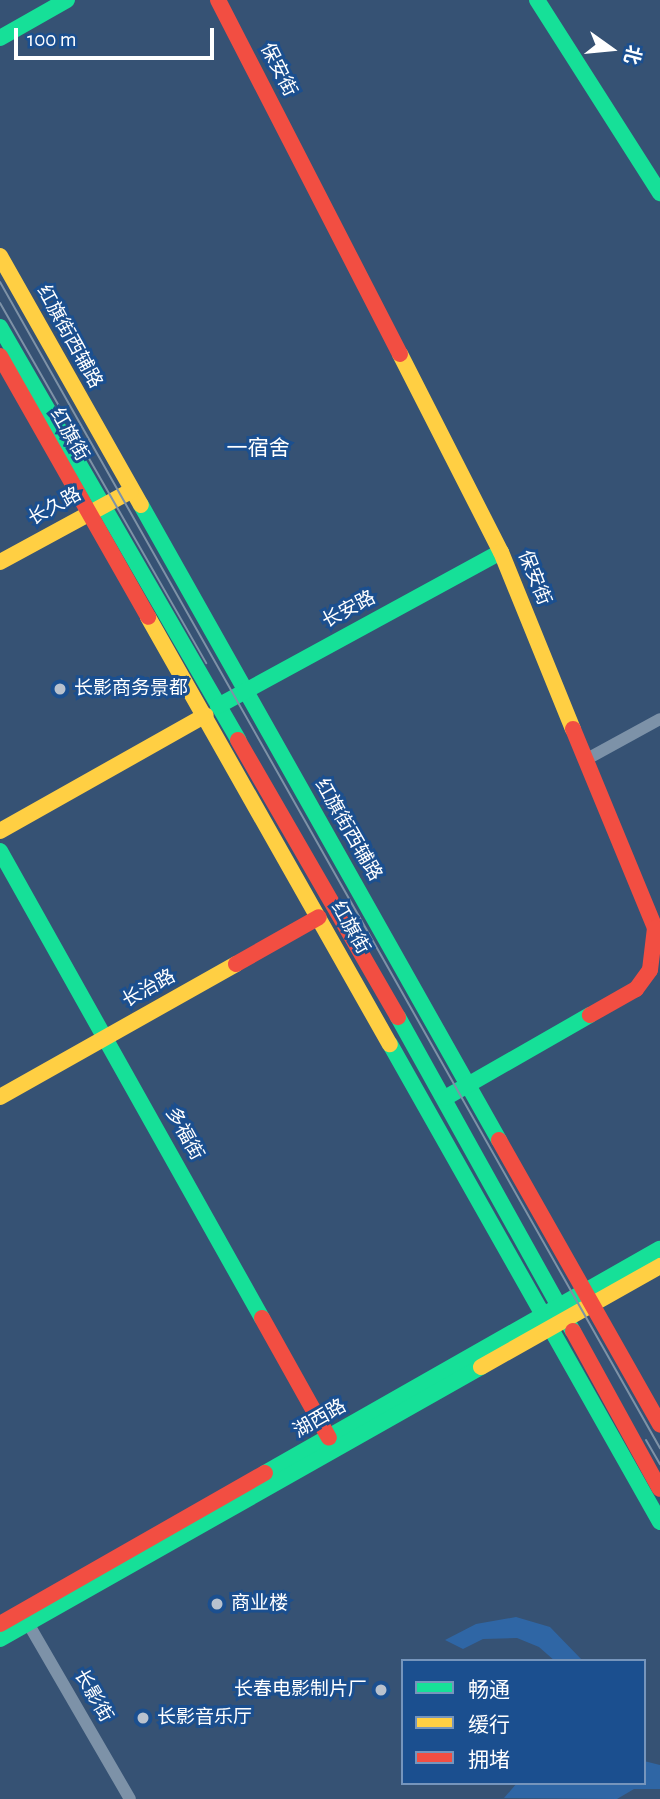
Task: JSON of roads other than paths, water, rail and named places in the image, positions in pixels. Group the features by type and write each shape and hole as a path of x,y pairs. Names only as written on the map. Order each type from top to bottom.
{"street":[{"path":"0,38 67,0"},
{"name":"保安街","path":"218,0 501,552 655,928 650,970 636,989 445,1098"},
{"path":"537,0 660,193"},
{"name":"红旗街西辅路","path":"0,256 660,1424"},
{"name":"红旗街","path":"0,327 95,508"},
{"name":"红旗街","path":"0,356 95,508 212,711 445,1098 660,1489"},
{"name":"长久路","path":"0,562 95,508 131,491"},
{"name":"长安路","path":"0,831 245,691 501,552"},
{"name":"红旗街","path":"212,711 319,917 660,1522"},
{"path":"587,758 660,719"},
{"name":"多福街","path":"0,852 329,1438"},
{"name":"长治路","path":"0,1097 319,917"},
{"name":"湖西路","path":"563,1313 584,1291 660,1249"},
{"name":"湖西路","path":"0,1624 26,1618 563,1313 593,1306 660,1266"},
{"name":"湖西路","path":"0,1639 26,1618 329,1438 547,1322"},
{"name":"长影街","path":"26,1618 130,1799"}],"tram line":[{"path":"0,282 660,1448"},
{"path":"0,303 206,663"},
{"path":"646,1440 660,1464"}],"place":[{"name":"长影商务景都","path":"60,689"},
{"name":"商业楼","path":"217,1604"},
{"name":"长春电影制片厂","path":"381,1690"},
{"name":"长影音乐厅","path":"143,1718"}],"district":[{"name":"一宿舍","path":"258,449"}]}
